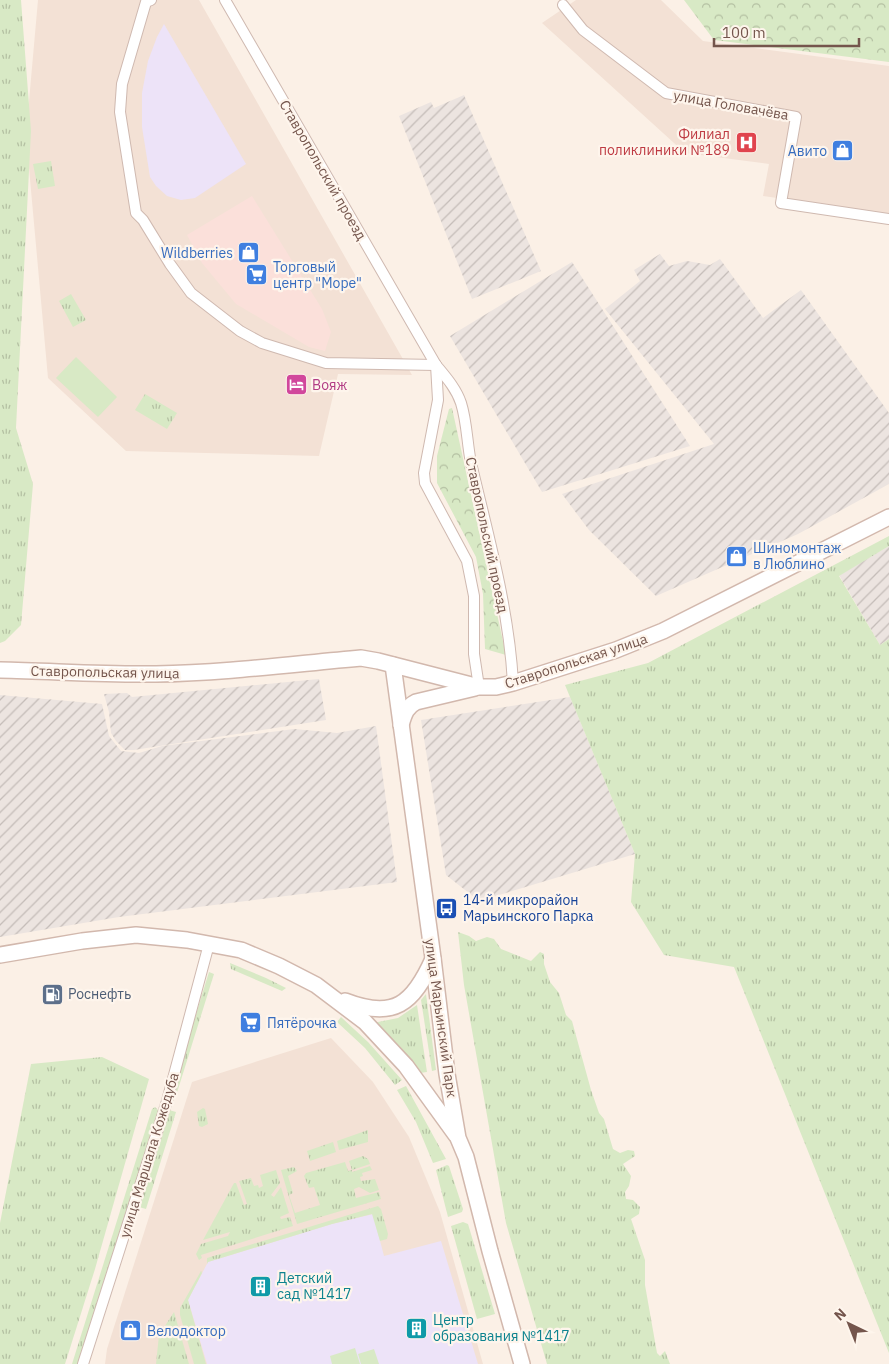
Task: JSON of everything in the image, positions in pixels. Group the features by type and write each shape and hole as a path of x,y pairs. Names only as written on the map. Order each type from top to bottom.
{"street":[{"path":"151,0 146,2 122,84 120,112 136,213 143,220 170,264 191,293 247,335 321,362 436,365"},
{"name":"Ставропольский проезд","path":"226,0 436,365 451,384 461,402 470,458 504,610 514,683"},
{"name":"улица Головачёва","path":"563,5 583,30 666,93 796,117 781,203 889,219"},
{"name":"Ставропольский проезд","path":"436,365 438,400 424,473 426,484 469,568 475,602 474,654 479,687"},
{"name":"Ставропольская улица","path":"0,670 121,675 164,674 361,658 479,687 496,687 616,650 663,631 889,517"},
{"name":"улица Марьинский Парк","path":"393,665 447,1074 458,1138 466,1157 522,1364"},
{"path":"401,726 405,712 410,705 479,687"},
{"path":"0,955 82,941 136,935 241,950 279,966 316,985 365,1022 406,1066 458,1138"},
{"name":"улица Маршала Кожедуба","path":"83,1364 167,1100 208,944"},
{"path":"332,996 372,1010 402,1004 417,990 433,958"}],"shaded area":[{"path":"38,0 199,0 412,375 338,374 319,456 126,451 48,378 26,135"},
{"path":"576,0 661,0 703,41 889,66 889,214 763,196 769,164 685,153 542,23"},
{"path":"164,24 246,164 195,198 181,200 167,196 156,186 150,177 142,127 142,93 148,61"},
{"path":"464,95 541,271 472,299 399,116 431,102 434,108"},
{"path":"252,196 322,309 331,332 325,351 309,347 236,304 202,263 187,235"},
{"path":"660,254 669,266 687,261 710,265 720,259 763,318 801,290 889,413 889,484 798,534 656,596 589,530 562,494 714,444 605,309 640,281 634,270"},
{"path":"572,262 690,446 542,492 450,336"},
{"path":"889,546 889,639 880,645 839,575"},
{"path":"319,679 326,720 134,750 125,750 111,733 109,712 104,694 127,693 132,697"},
{"path":"0,695 102,704 109,736 121,751 139,753 162,746 294,729 337,733 376,726 397,882 119,917 0,937"},
{"path":"570,697 635,854 479,901 446,875 421,720"},
{"path":"331,1038 373,1082 409,1137 440,1212 483,1364 105,1364 107,1349 192,1082"},
{"path":"373,1214 384,1256 441,1241 478,1364 207,1364 188,1300 208,1262 332,1224"}],"green space":[{"path":"0,0 21,0 31,131 16,428 33,484 21,625 5,641 0,643"},
{"path":"684,0 889,0 889,62 714,40"},
{"path":"51,161 55,186 38,189 33,164"},
{"path":"71,294 86,320 73,327 59,301"},
{"path":"76,357 117,397 98,417 56,378"},
{"path":"145,394 177,413 167,429 135,410"},
{"path":"452,408 506,655 485,649 483,594 476,557 437,483 437,456 449,409"},
{"path":"889,536 889,546 839,576 880,645 889,639 889,1353 734,967 664,955 631,902 635,854 565,685 648,663"},
{"path":"458,932 476,941 487,937 494,939 501,949 531,961 540,952 544,954 544,964 550,982 559,993 566,1015 572,1021 591,1090 599,1113 604,1119 613,1149 620,1153 628,1150 634,1151 635,1156 623,1164 631,1176 629,1186 625,1192 626,1199 633,1200 640,1207 639,1214 631,1219 645,1260 645,1285 657,1353 660,1356 665,1351 670,1364 547,1364 506,1223 464,985"},
{"path":"230,963 286,988 282,991 231,969"},
{"path":"209,972 214,974 175,1099 170,1098"},
{"path":"426,994 436,1070 432,1071 421,1000"},
{"path":"417,1005 427,1072 420,1073 373,1023 398,1018"},
{"path":"341,1017 368,1042 402,1080 395,1085 365,1048 337,1022"},
{"path":"102,1057 149,1079 95,1269 65,1364 0,1364 0,1223 31,1064"},
{"path":"406,1086 446,1159 433,1163 416,1122 397,1090"},
{"path":"155,1107 159,1111 79,1364 72,1364 152,1109"},
{"path":"203,1108 205,1109 208,1124 202,1127 199,1126 197,1112"},
{"path":"169,1110 176,1112 146,1209 139,1207"},
{"path":"368,1130 368,1142 339,1150 337,1141"},
{"path":"333,1142 336,1152 310,1161 307,1151"},
{"path":"363,1156 368,1159 370,1164 352,1170 349,1161"},
{"path":"345,1162 348,1171 352,1170 352,1172 370,1166 372,1170 362,1173 361,1181 375,1179 379,1190 370,1193 359,1187 354,1189 356,1198 379,1192 381,1199 297,1224 281,1170 294,1167 297,1171 288,1176 293,1193 289,1195 295,1213 320,1205 314,1187 309,1188 304,1176 306,1173"},
{"path":"447,1165 449,1166 463,1209 462,1212 448,1217 436,1170"},
{"path":"276,1170 280,1183 271,1195 274,1197 281,1187 289,1213 280,1217 281,1219 290,1217 293,1226 201,1255 202,1258 199,1260 196,1254 201,1244 228,1236 230,1232 203,1240 234,1183 236,1183 244,1205 247,1204 239,1181 251,1178 254,1186 258,1185 259,1188 263,1186 260,1175"},
{"path":"378,1206 381,1209 388,1234 387,1239 380,1241 372,1214 332,1224 208,1262 207,1264 207,1258"},
{"path":"463,1222 468,1224 495,1314 477,1319 451,1226"},
{"path":"201,1271 202,1273 188,1300 206,1364 194,1364 180,1315 180,1308"},
{"path":"174,1312 189,1364 156,1364 159,1335"},
{"path":"355,1348 360,1364 332,1364 330,1356"},
{"path":"374,1349 379,1364 361,1364 358,1354"}],"place":[{"name":"Филиал поликлиники №189","path":"746,142"},
{"name":"Авито","path":"843,151"},
{"name":"Wildberries","path":"249,253"},
{"name":"Торговый центр \"Море\"","path":"257,275"},
{"name":"Вояж","path":"296,385"},
{"name":"Шиномонтаж в Люблино","path":"737,556"},
{"name":"14-й микрорайон Марьинского Парка","path":"447,908"},
{"name":"Роснефть","path":"52,994"},
{"name":"Пятёрочка","path":"251,1023"},
{"name":"Детский сад №1417","path":"261,1286"},
{"name":"Центр образования №1417","path":"417,1328"},
{"name":"Велодоктор","path":"131,1331"}]}
